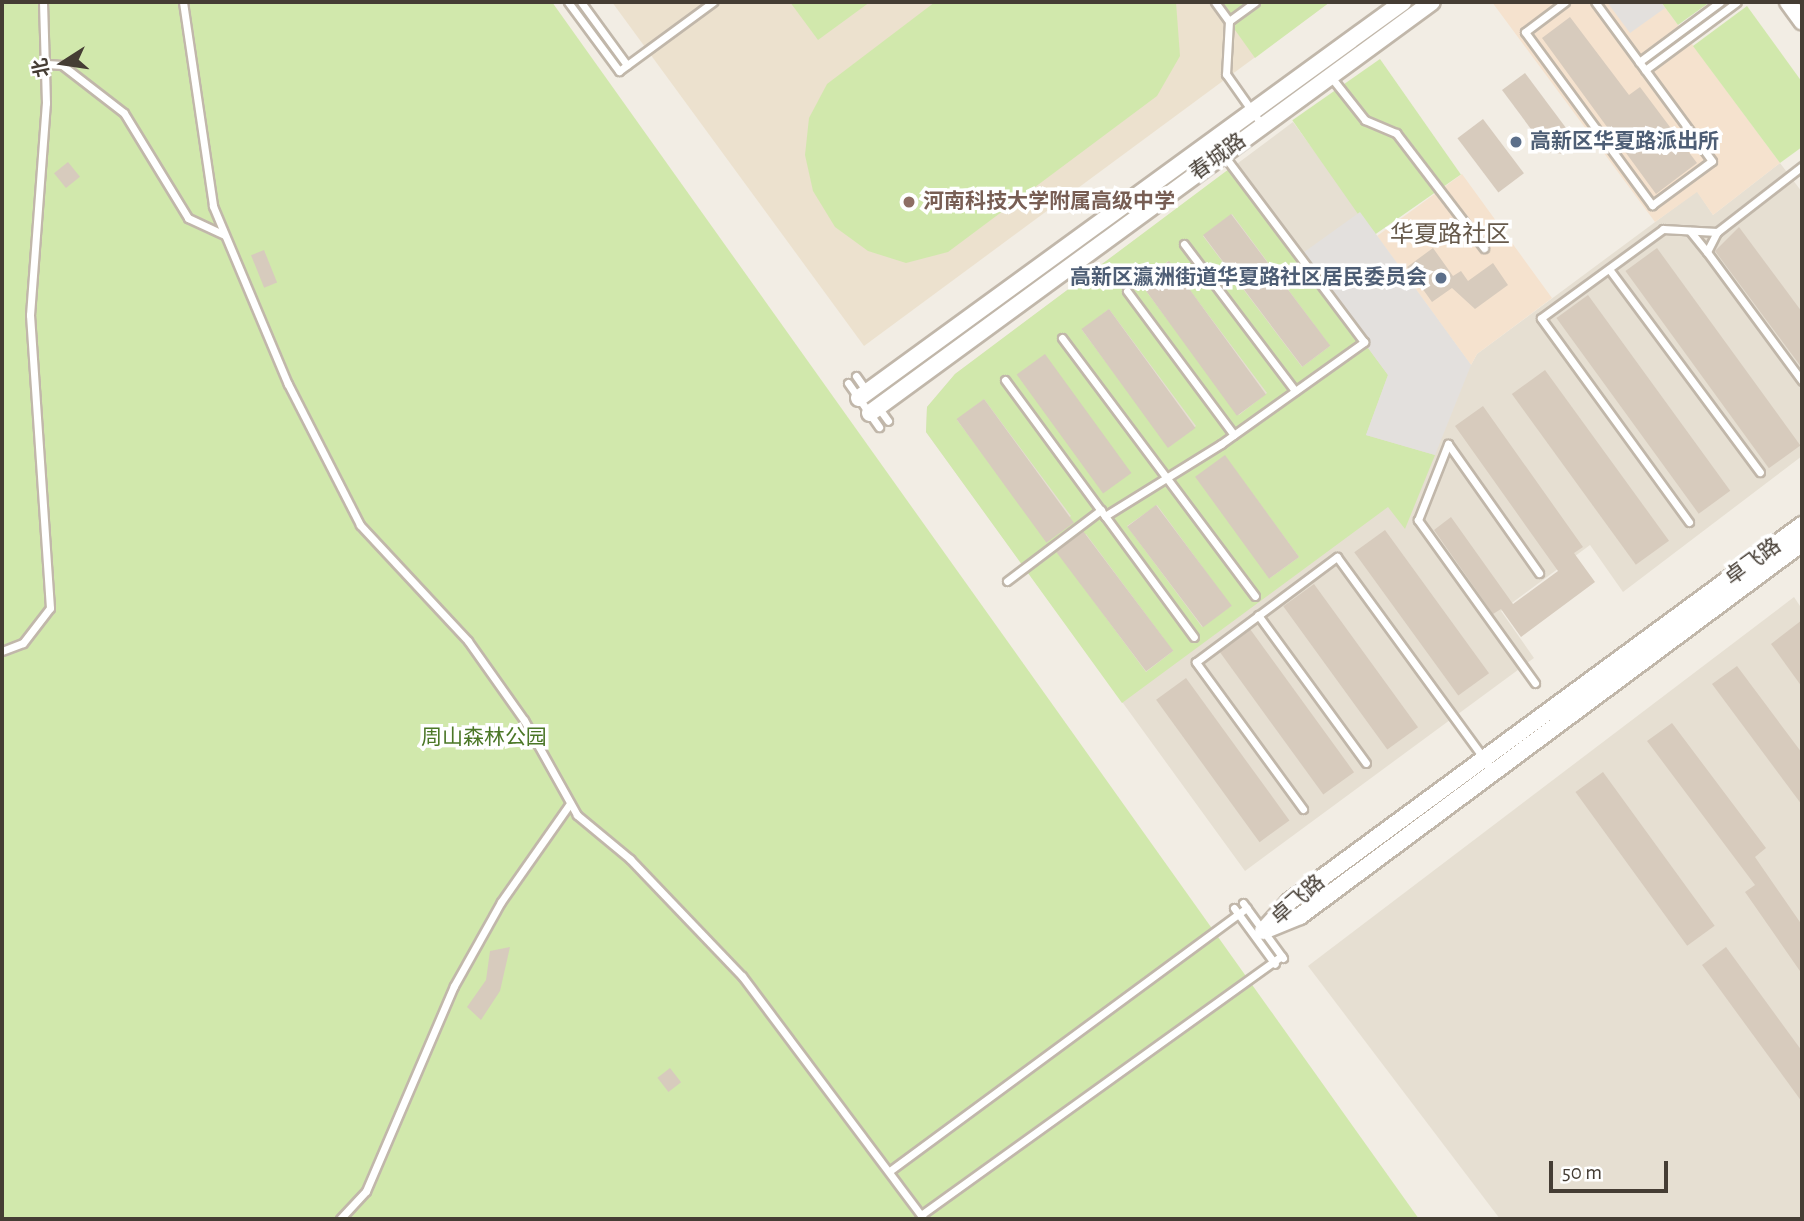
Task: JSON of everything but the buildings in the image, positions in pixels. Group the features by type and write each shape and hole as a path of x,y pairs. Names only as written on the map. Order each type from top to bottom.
{"street":[{"name":"春城路","path":"876,416 1223,153 1320,62 1403,2"},
{"name":"春城路","path":"864,395 1258,118 1330,76 1432,2"},
{"path":"1788,2 1802,21"},
{"name":"卓飞路","path":"1489,765 1802,525"},
{"name":"卓飞路","path":"1263,931 1289,902 1489,765 1802,543"}],"lane":[{"path":"2,651 23,643 50,608 30,315 47,64 43,2"},
{"path":"183,2 213,206 288,383 360,525 468,640 524,720 569,805 742,976 891,1170 923,1217 1283,957 1245,906 891,1170"},
{"path":"568,2 619,71 713,2"},
{"path":"581,2 628,65"},
{"path":"1215,2 1229,21 1226,74 1258,118"},
{"path":"1229,21 1255,2"},
{"path":"1565,2 1525,32 1652,205 1712,161 1595,2"},
{"path":"1639,62 1720,2"},
{"path":"1645,70 1737,2"},
{"path":"1320,62 1365,120 1396,133 1484,248"},
{"path":"47,64 62,65 124,113 188,218 224,236"},
{"path":"1007,581 1103,513 1234,435 1364,342 1223,153"},
{"path":"1707,253 1717,232 1802,166"},
{"path":"1689,522 1541,318 1663,229 1717,232"},
{"path":"1690,230 1802,381"},
{"path":"1184,244 1295,391"},
{"path":"1609,269 1760,472"},
{"path":"1127,291 1234,435"},
{"path":"1062,338 1255,596"},
{"path":"856,376 876,416 888,421"},
{"path":"1004,380 1194,637"},
{"path":"848,383 864,395"},
{"path":"1535,683 1418,520 1448,444 1539,573"},
{"path":"1303,809 1196,662 1337,557 1489,765"},
{"path":"1258,615 1366,763"},
{"path":"340,1219 366,1191 454,986 501,902 569,805"},
{"path":"1236,911 1275,963"}],"shaded area":[{"name":"河南科技大学附属高级中学","path":"612,2 1330,2 864,346"},
{"path":"1492,2 1661,2 1780,163 1713,215 1697,192 1655,222"},
{"path":"1607,2 1661,2 1665,8 1630,33"},
{"path":"1293,122 1471,365 1477,354 1697,191 1713,215 1780,163 1802,192 1802,456 1623,592 1590,545 1501,611 1534,658 1245,871 926,432 927,407 955,374"},
{"path":"1462,174 1552,298 1477,354 1471,365 1377,236"},
{"path":"1360,212 1471,365 1435,455 1366,435 1388,375 1300,255"},
{"path":"1794,597 1802,609 1802,1219 1500,1219 1308,966"}],"green space":[{"name":"周山森林公园","path":"2,2 552,2 1419,1219 2,1219"},
{"path":"790,2 870,2 818,40"},
{"path":"935,2 1176,2 1180,56 1157,96 948,252 906,263 868,251 835,227 813,191 805,155 809,118 827,84"},
{"path":"1215,2 1330,2 1255,58"},
{"path":"1661,2 1710,2 1678,25"},
{"path":"1747,6 1802,82 1802,147 1780,163 1693,46"},
{"path":"1380,59 1461,175 1373,236 1292,120"},
{"path":"1233,166 1388,375 1366,435 1435,455 1405,529 1388,507 1122,703 926,432 927,407 955,374","holes":["1232,214 1330,346 1302,367 1203,236","1168,261 1267,393 1239,415 1140,283","1109,309 1196,426 1169,447 1082,330","984,399 1071,516 1044,536 957,420","1225,456 1299,557 1270,578","1157,505 1231,606 1202,627 1127,526","1086,534 1173,651 1146,672 1059,554"]}],"place":[{"name":"高新区华夏路派出所","path":"1516,142"},
{"name":"河南科技大学附属高级中学","path":"909,202"},
{"name":"高新区瀛洲街道华夏路社区居民委员会","path":"1441,278"}],"district":[{"name":"华夏路社区","path":"1450,236"}]}
